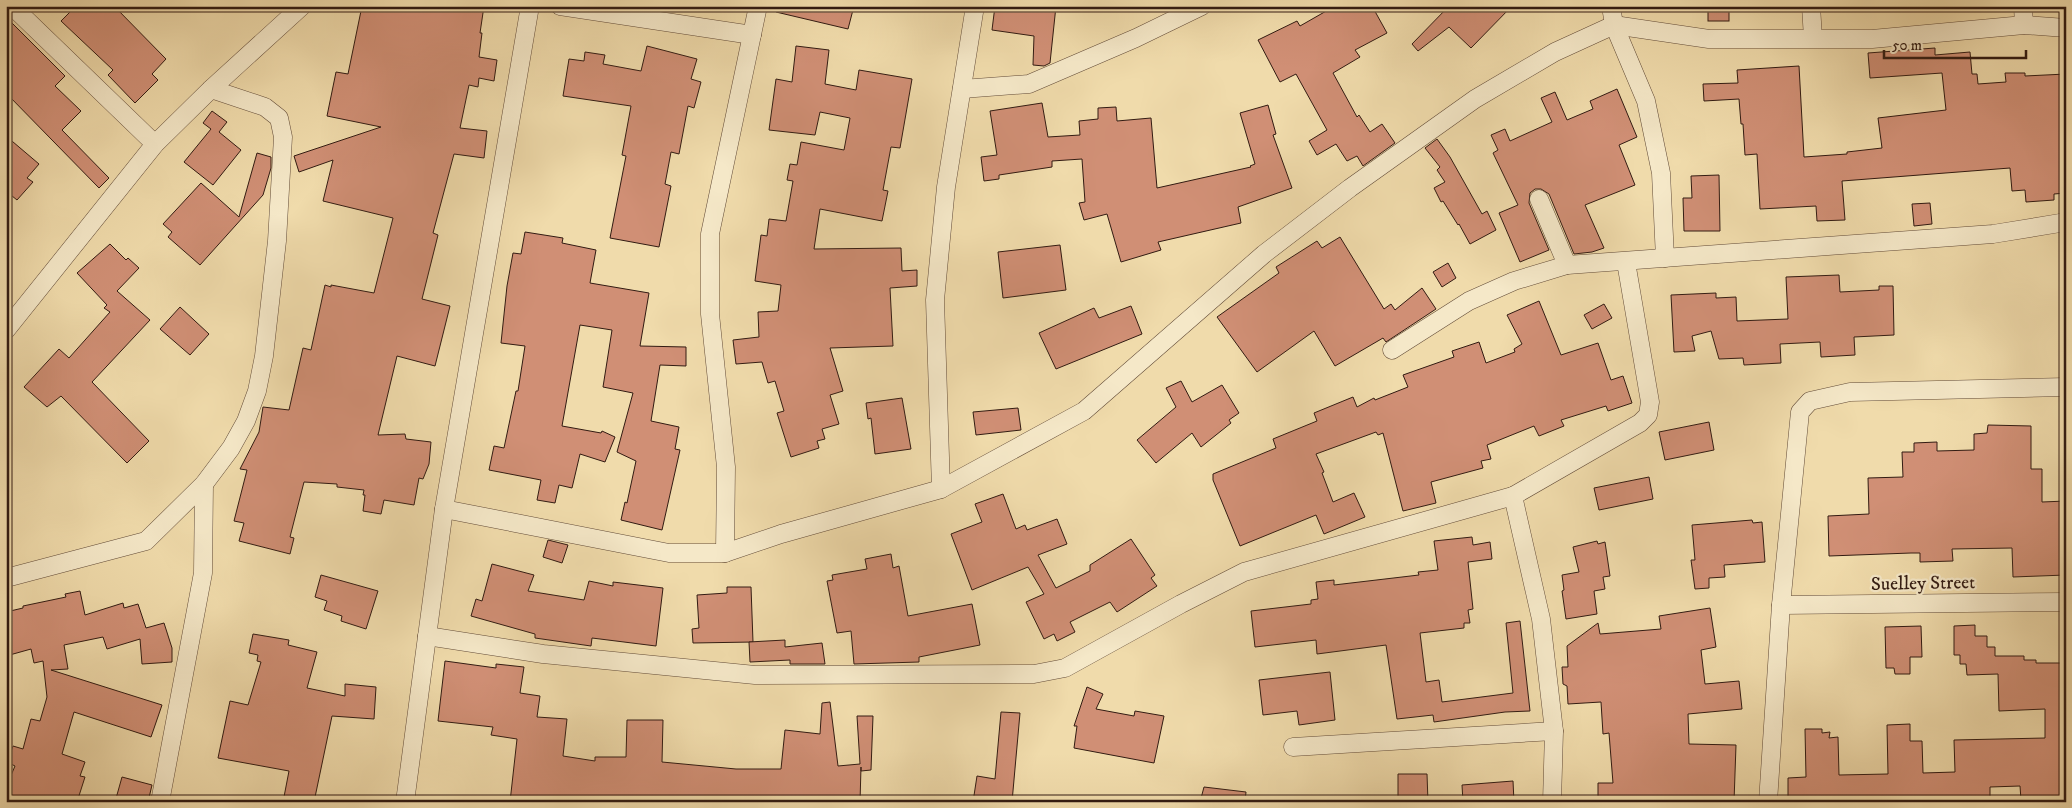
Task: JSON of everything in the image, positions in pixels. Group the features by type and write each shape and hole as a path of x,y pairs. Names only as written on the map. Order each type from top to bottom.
{"street":[{"path":"12,6 155,144"},
{"path":"6,330 155,144 302,6"},
{"path":"405,802 444,509 530,6"},
{"path":"560,6 752,35"},
{"path":"725,553 726,467 710,314 710,234 758,6"},
{"path":"941,489 935,300 946,187 975,6"},
{"path":"962,89 1029,84 1136,38 1202,6"},
{"path":"1611,6 1614,25 1646,101 1661,173 1665,258"},
{"path":"1811,6 1813,38"},
{"path":"2023,6 2024,25"},
{"path":"444,509 669,552 725,553 782,534 941,489 1084,411 1264,254 1350,188 1475,99 1555,52 1614,25 1709,39 1872,39 2024,25 2066,28"},
{"path":"6,578 146,541 204,484 231,448 246,421 257,391 264,356 277,241 284,137 279,118 265,107 211,90"},
{"path":"1539,199 1567,265"},
{"path":"1392,350 1470,301 1514,280 1567,265 1993,234 2066,222"},
{"path":"426,636 544,654 755,675 1034,674 1065,668 1181,604 1244,572 1513,496 1640,423 1648,415 1650,402 1626,262"},
{"path":"1768,802 1781,605 1800,412 1810,401 1850,392 2066,387"},
{"path":"160,802 203,573 204,484"},
{"path":"1513,496 1541,620 1554,731 1552,802"},
{"name":"Suelley Street","path":"1781,605 2066,602"},
{"path":"1293,747 1554,731"}],"building":[{"path":"76,6 114,6 166,59 152,74 158,80 135,103 108,75 113,70 61,21"},
{"path":"362,6 484,6 479,57 497,60 494,81 479,78 478,87 469,85 460,128 487,131 484,158 454,154 433,233 438,235 422,299 450,306 435,366 397,356 378,435 405,434 406,439 431,442 429,464 423,479 419,478 414,505 384,500 381,514 363,511 364,490 337,487 337,484 304,482 290,537 294,538 290,554 239,541 244,523 234,521 247,470 240,469 259,432 263,407 289,410 303,348 311,350 325,285 374,293 393,218 323,201 333,160 299,172 294,156 381,127 327,116 336,72 348,74"},
{"path":"777,6 854,6 848,29 776,12"},
{"path":"995,6 1056,6 1050,63 1044,66 1033,65 1034,36 992,30"},
{"path":"1335,6 1372,6 1387,33 1355,50 1360,57 1333,73 1357,117 1359,115 1370,132 1382,124 1395,143 1363,166 1357,156 1347,161 1336,144 1317,155 1309,141 1327,130 1296,74 1280,82 1258,40 1297,21 1300,26"},
{"path":"1449,6 1512,6 1471,48 1449,27 1418,51 1412,44"},
{"path":"1708,6 1729,6 1729,21 1708,21"},
{"path":"6,17 65,76 55,86 81,111 62,130 109,178 99,188 6,93"},
{"path":"647,46 697,59 691,79 701,82 694,108 688,106 679,154 671,152 665,184 671,186 659,247 610,238 626,156 622,155 631,106 563,96 569,59 584,61 585,52 605,55 603,64 641,71"},
{"path":"796,46 829,50 825,84 856,90 859,70 912,79 900,148 891,147 883,190 888,191 882,221 820,209 814,249 901,248 902,271 917,270 917,286 890,288 893,346 830,348 843,391 830,395 839,424 822,429 825,439 817,441 819,448 791,457 777,413 784,411 775,381 768,383 762,362 736,364 733,340 759,337 758,312 778,311 781,285 755,281 761,235 767,236 769,219 786,221 793,181 787,180 790,164 797,165 801,142 844,150 850,118 820,112 815,135 769,130 776,79 792,82"},
{"path":"1935,48 1935,55 1970,52 1972,74 1977,74 1978,84 2006,82 2005,73 2025,73 2025,76 2066,74 2066,193 2054,194 2054,200 2026,202 2025,190 2012,191 2010,168 1842,181 1845,220 1817,221 1816,206 1760,209 1757,154 1745,155 1739,99 1704,101 1703,84 1738,83 1737,70 1799,66 1804,157 1847,154 1847,152 1882,148 1878,118 1946,110 1942,73 1870,78 1868,53"},
{"path":"1617,89 1637,137 1619,145 1635,185 1585,205 1604,248 1592,252 1574,254 1549,194 1541,189 1535,189 1530,193 1529,203 1549,250 1520,262 1499,213 1518,205 1493,153 1498,150 1491,135 1505,129 1510,141 1552,122 1541,98 1555,92 1567,120 1593,109 1590,101"},
{"path":"1042,103 1048,137 1080,135 1079,121 1098,119 1098,108 1116,107 1117,121 1151,118 1157,188 1251,167 1255,164 1240,113 1268,105 1276,134 1273,135 1292,188 1238,207 1241,223 1158,242 1161,250 1121,262 1107,214 1084,220 1079,203 1085,202 1082,159 1052,161 1052,167 999,175 999,179 984,181 981,157 997,155 990,111"},
{"path":"212,111 227,122 219,132 241,150 213,185 184,162 211,129 203,123"},
{"path":"6,136 39,164 27,178 33,182 17,200 6,191"},
{"path":"1437,139 1450,157 1482,214 1487,211 1496,230 1470,244 1459,224 1443,201 1441,202 1434,188 1445,182 1437,170 1440,167 1425,148"},
{"path":"257,153 271,157 271,168 263,195 200,265 168,237 172,232 163,224 201,183 239,217"},
{"path":"1719,175 1720,231 1684,231 1683,198 1692,198 1691,176"},
{"path":"1930,203 1932,224 1914,226 1912,204"},
{"path":"525,232 563,238 562,243 596,250 590,283 649,293 640,346 686,347 686,366 660,365 651,421 679,427 675,449 680,450 662,530 621,520 625,502 627,503 636,461 617,452 633,393 603,387 612,330 580,325 562,426 601,433 602,431 615,437 605,462 580,454 572,488 559,485 555,503 537,500 541,480 489,470 494,446 504,448 516,391 518,391 525,346 501,343 507,286 513,253 521,254"},
{"path":"1340,237 1384,309 1391,304 1395,310 1422,288 1436,309 1386,342 1383,338 1335,366 1314,331 1257,372 1217,317 1279,273 1276,267 1317,241 1322,248"},
{"path":"110,244 126,260 128,258 139,268 117,291 150,320 92,382 149,441 127,463 61,396 47,407 24,387 59,349 69,358 110,312 104,308 107,305 77,273"},
{"path":"1060,245 1066,290 1003,298 998,252"},
{"path":"1448,263 1456,278 1442,287 1433,272"},
{"path":"1839,275 1840,292 1879,290 1879,286 1893,286 1894,335 1854,337 1855,355 1821,357 1820,342 1780,344 1781,363 1744,365 1743,358 1719,359 1711,331 1692,336 1695,351 1674,352 1671,295 1716,293 1716,298 1736,297 1737,321 1788,319 1786,277"},
{"path":"1539,301 1561,355 1598,343 1611,380 1623,376 1632,403 1608,411 1606,406 1561,420 1564,426 1539,436 1534,426 1487,445 1491,459 1481,461 1483,468 1431,482 1436,503 1403,511 1383,433 1378,435 1376,432 1316,454 1324,472 1322,473 1333,502 1354,493 1365,517 1324,534 1316,515 1240,546 1213,480 1213,474 1276,448 1273,439 1317,421 1314,413 1353,397 1357,407 1374,398 1375,400 1408,387 1403,375 1454,357 1452,351 1479,342 1486,363 1515,352 1514,349 1522,344 1507,315"},
{"path":"1604,304 1612,318 1592,329 1584,315"},
{"path":"1131,306 1142,334 1056,369 1039,333 1094,308 1099,318"},
{"path":"180,307 209,334 190,355 160,329"},
{"path":"1181,381 1192,402 1222,385 1239,413 1229,420 1231,423 1201,447 1192,433 1156,463 1137,440 1176,407 1166,388"},
{"path":"902,398 911,449 875,454 871,418 868,419 866,403"},
{"path":"1018,408 1021,430 976,435 973,412"},
{"path":"1709,422 1714,450 1665,460 1659,432"},
{"path":"1988,425 2031,426 2031,469 2042,469 2042,502 2066,501 2066,575 2013,577 2012,548 1952,549 1953,561 1920,562 1920,553 1829,556 1828,516 1869,514 1868,478 1903,477 1902,452 1914,452 1914,443 1937,442 1937,451 1974,450 1974,434 1987,433"},
{"path":"1649,477 1653,499 1599,510 1594,488"},
{"path":"1003,494 1016,529 1025,525 1027,530 1057,519 1067,544 1038,555 1056,588 1090,571 1090,565 1131,539 1155,575 1151,578 1157,586 1117,612 1110,602 1070,622 1075,632 1057,641 1054,634 1044,639 1026,602 1044,594 1028,567 972,590 951,534 982,522 975,504"},
{"path":"1752,520 1753,523 1762,522 1765,562 1724,565 1725,577 1709,578 1709,588 1695,589 1691,560 1695,560 1692,525"},
{"path":"1472,537 1473,545 1490,542 1492,559 1468,562 1473,609 1468,610 1470,623 1464,623 1464,628 1420,633 1426,682 1439,680 1442,702 1513,693 1506,623 1520,621 1530,711 1505,712 1434,722 1433,715 1397,719 1386,645 1317,654 1316,640 1255,647 1251,611 1311,604 1311,600 1318,599 1316,582 1334,580 1334,585 1419,575 1418,572 1438,570 1434,541"},
{"path":"548,540 568,545 562,563 543,557"},
{"path":"1597,541 1598,544 1605,542 1610,576 1603,577 1605,589 1594,591 1597,614 1566,619 1562,575 1579,572 1573,547"},
{"path":"891,554 893,568 899,566 908,616 972,604 980,645 919,657 919,662 854,664 851,631 837,633 827,581 833,580 832,575 867,569 865,559"},
{"path":"492,564 534,575 528,591 584,600 589,581 613,586 613,582 663,588 656,646 592,638 591,646 535,638 535,634 471,616 476,599 482,601"},
{"path":"321,575 378,591 366,629 341,621 342,616 324,610 327,601 315,597"},
{"path":"727,587 751,587 753,642 693,643 692,629 699,628 697,595 727,593"},
{"path":"80,591 85,615 123,603 124,608 138,604 146,628 164,623 172,648 172,662 142,664 140,639 107,649 103,637 64,645 68,669 51,670 162,705 151,737 74,712 62,754 85,762 80,776 85,777 77,802 6,802 6,787 15,766 7,762 13,746 23,749 31,719 40,721 47,697 43,661 34,663 31,649 6,656 6,612 23,608 23,606 66,597 65,594"},
{"path":"1710,608 1716,647 1701,650 1705,684 1739,681 1742,709 1688,714 1689,744 1736,745 1734,802 1638,798 1638,802 1598,802 1598,783 1613,783 1609,733 1603,734 1601,702 1568,704 1567,686 1563,684 1562,667 1568,667 1567,646 1598,623 1600,634 1661,629 1659,616"},
{"path":"1975,625 1975,636 1987,636 1987,647 1995,647 1995,656 2024,656 2024,660 2036,660 2036,663 2066,663 2066,799 2021,800 2020,786 1990,787 1990,802 1788,802 1788,778 1806,777 1805,729 1822,729 1822,733 1830,732 1829,738 1838,737 1839,775 1888,774 1887,725 1910,724 1910,741 1922,741 1923,773 1955,772 1954,740 2045,738 2045,709 1999,711 1998,674 1967,675 1966,664 1960,664 1960,655 1954,655 1954,626"},
{"path":"1921,626 1922,657 1910,657 1910,674 1895,674 1894,668 1886,668 1885,627"},
{"path":"253,634 289,640 288,645 317,652 307,688 345,696 345,684 376,687 374,719 332,716 314,802 283,802 289,771 218,758 230,701 248,705 261,662 257,661 258,655 249,653"},
{"path":"785,640 785,647 822,643 825,664 790,664 790,660 750,662 749,642"},
{"path":"445,661 496,668 496,664 524,667 520,693 540,696 537,717 567,719 563,756 595,761 595,757 626,757 627,720 663,720 662,762 736,769 781,769 785,730 820,734 822,703 830,702 838,766 860,764 857,716 873,716 871,770 861,771 861,767 860,802 510,802 517,739 491,735 493,727 438,721"},
{"path":"1330,672 1335,720 1299,725 1297,711 1263,715 1259,680"},
{"path":"1087,687 1103,694 1096,709 1134,716 1135,711 1164,716 1154,763 1074,748 1077,726 1074,726"},
{"path":"1001,712 1020,713 1012,802 973,802 977,776 995,779"},
{"path":"1398,774 1427,774 1428,802 1398,802"},
{"path":"122,777 152,785 148,802 115,802"},
{"path":"1513,781 1514,802 1463,802 1462,785"},
{"path":"1204,787 1246,792 1245,802 1200,802"}]}
